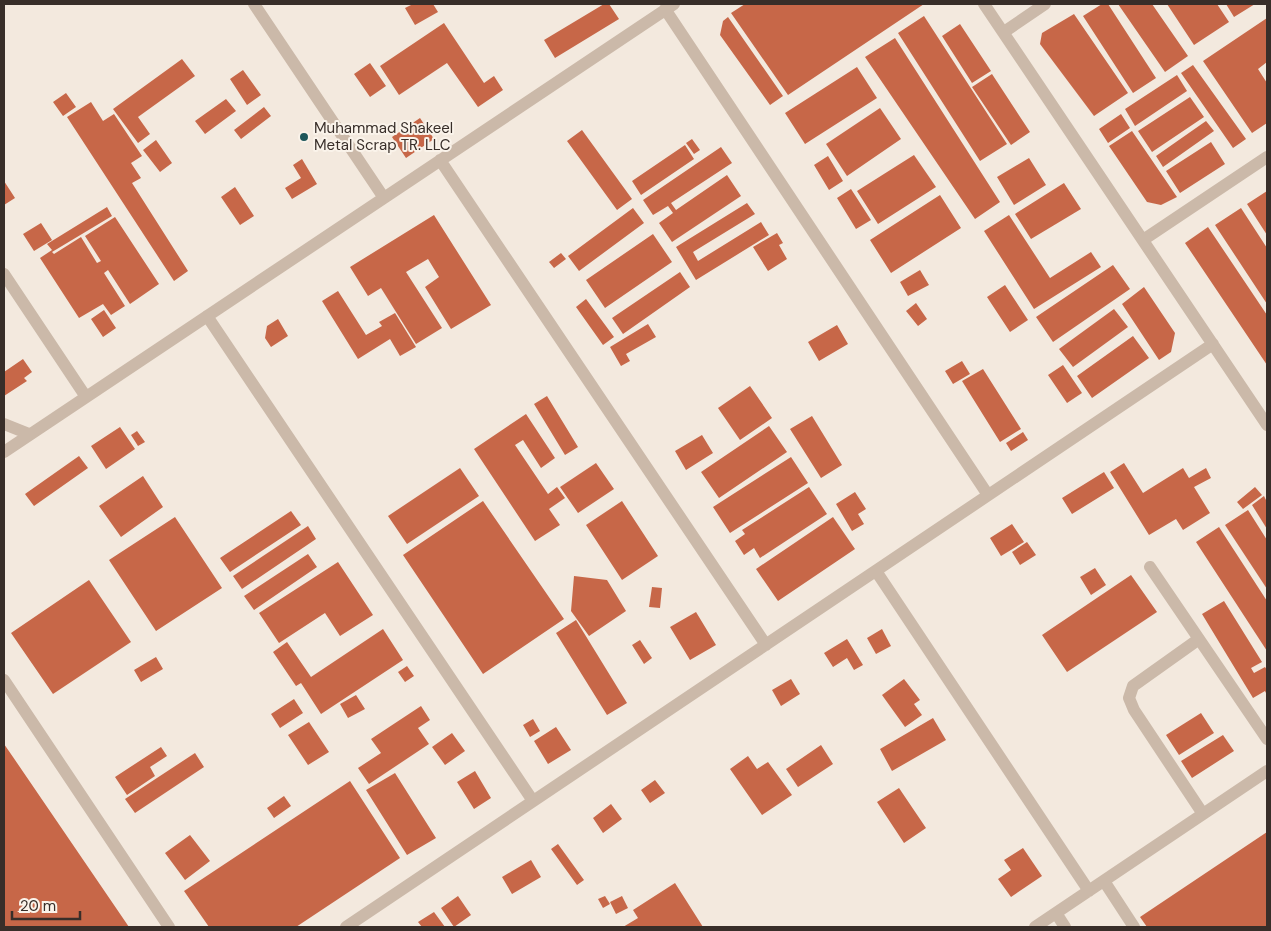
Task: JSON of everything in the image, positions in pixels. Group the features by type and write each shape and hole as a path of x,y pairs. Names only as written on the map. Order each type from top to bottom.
{"street":[{"path":"254,4 384,198"},
{"path":"984,4 1267,426"},
{"path":"1004,32 1046,4"},
{"path":"4,452 670,7 988,495"},
{"path":"1143,240 1267,157"},
{"path":"440,160 766,644"},
{"path":"4,274 86,397"},
{"path":"207,316 533,801"},
{"path":"346,927 1213,344"},
{"path":"4,424 30,434"},
{"path":"1150,567 1267,739"},
{"path":"876,571 1089,891"},
{"path":"1198,639 1133,686 1129,698 1134,710 1204,814"},
{"path":"4,680 170,927"},
{"path":"1035,927 1267,773"},
{"path":"1104,881 1134,927"},
{"path":"1056,913 1065,927"}],"building":[{"path":"413,4 433,4 438,12 415,25 405,8"},
{"path":"604,4 609,4 619,19 555,58 544,40"},
{"path":"745,4 924,4 788,95 731,13"},
{"path":"1102,4 1108,4 1156,78 1133,93 1083,16"},
{"path":"1118,4 1152,4 1188,56 1165,72"},
{"path":"1167,4 1217,4 1229,22 1194,45"},
{"path":"1226,4 1255,4 1234,17"},
{"path":"1074,14 1128,93 1094,116 1040,44 1042,33"},
{"path":"924,16 1007,144 980,161 898,33"},
{"path":"728,17 783,96 770,105 720,35 723,21"},
{"path":"1267,18 1267,62 1258,69 1267,83 1267,123 1252,133 1203,61"},
{"path":"444,23 484,83 494,76 503,90 478,107 447,63 399,95 380,66"},
{"path":"960,24 991,71 972,83 942,36"},
{"path":"895,38 1000,202 975,219 865,57"},
{"path":"182,59 195,76 138,117 150,134 138,143 113,109"},
{"path":"370,63 386,86 370,97 354,74"},
{"path":"1193,65 1246,139 1233,148 1181,73"},
{"path":"857,67 877,98 805,144 785,113"},
{"path":"243,70 261,95 247,105 230,79"},
{"path":"992,74 1030,132 1011,145 972,87"},
{"path":"1177,75 1187,91 1135,126 1125,109"},
{"path":"66,93 76,107 63,116 53,102"},
{"path":"1190,97 1204,117 1152,152 1138,131"},
{"path":"226,99 236,111 205,134 195,121"},
{"path":"91,102 103,121 114,114 142,156 131,163 141,178 132,183 188,271 174,281 67,117"},
{"path":"264,107 271,116 241,139 234,130"},
{"path":"880,108 901,139 847,176 826,144"},
{"path":"1121,114 1130,128 1108,143 1099,129"},
{"path":"420,118 434,139 406,158 392,137"},
{"path":"1206,121 1214,131 1163,167 1156,156"},
{"path":"582,130 632,199 617,210 567,141"},
{"path":"1132,131 1177,197 1161,205 1147,202 1109,146"},
{"path":"692,139 700,150 694,154 686,143"},
{"path":"156,140 172,163 160,172 143,150"},
{"path":"1211,142 1225,164 1180,193 1166,171"},
{"path":"685,145 694,159 641,195 632,181"},
{"path":"721,147 732,163 671,203 676,210 727,175 741,196 672,242 659,223 673,213 668,206 653,215 643,200"},
{"path":"914,155 936,187 878,224 857,191"},
{"path":"828,156 843,181 829,190 814,165"},
{"path":"1029,158 1046,185 1014,205 997,177"},
{"path":"302,159 317,184 292,199 285,188 301,178 293,165"},
{"path":"4,181 15,198 4,205"},
{"path":"1064,183 1081,209 1031,239 1015,214"},
{"path":"235,187 254,216 240,225 221,197"},
{"path":"851,189 871,220 856,229 837,198"},
{"path":"1267,191 1267,235 1247,204"},
{"path":"940,195 961,228 891,273 870,240"},
{"path":"747,203 755,214 693,252 698,261 761,222 769,235 696,280 676,247"},
{"path":"107,207 112,216 52,252 54,254 81,237 97,263 101,261 85,236 115,217 159,284 130,304 108,270 104,273 125,306 111,315 103,304 79,318 40,258 52,250 47,244"},
{"path":"633,208 644,223 579,271 568,256"},
{"path":"1241,208 1267,248 1267,304 1215,225"},
{"path":"434,215 491,305 451,329 425,287 439,277 428,259 406,272 442,328 416,344 381,288 368,296 350,267"},
{"path":"1009,215 1050,278 1091,252 1101,267 1034,309 984,231"},
{"path":"41,223 52,240 34,251 23,234"},
{"path":"1208,227 1267,315 1267,365 1185,243"},
{"path":"777,233 783,243 779,245 787,259 768,271 753,247"},
{"path":"653,234 672,262 605,308 586,280"},
{"path":"561,253 566,259 554,268 549,262"},
{"path":"1113,265 1130,289 1053,342 1036,317"},
{"path":"920,270 929,285 908,296 900,282"},
{"path":"680,272 690,287 623,334 612,318"},
{"path":"1005,285 1028,320 1010,332 987,297"},
{"path":"1144,287 1175,333 1171,352 1159,360 1122,304"},
{"path":"338,291 366,335 382,326 379,322 395,313 416,347 400,356 390,339 358,359 322,301"},
{"path":"586,299 614,337 603,345 576,307"},
{"path":"916,303 927,319 918,326 906,311"},
{"path":"1114,309 1128,327 1073,367 1059,349"},
{"path":"104,310 116,328 103,337 91,319"},
{"path":"278,319 288,336 271,347 265,338 267,326"},
{"path":"648,324 656,337 626,354 630,361 621,366 610,347"},
{"path":"837,325 848,344 819,361 808,342"},
{"path":"1133,336 1149,358 1092,398 1077,376"},
{"path":"23,359 32,372 24,378 27,381 4,396 4,372"},
{"path":"962,361 970,374 953,384 945,371"},
{"path":"1063,365 1082,393 1067,403 1048,375"},
{"path":"983,369 1021,429 1000,442 962,381"},
{"path":"750,386 772,418 740,440 718,408"},
{"path":"547,396 578,447 565,455 534,404"},
{"path":"526,414 555,458 541,468 523,440 515,445 548,494 557,487 565,498 549,509 560,525 535,541 474,449"},
{"path":"812,416 842,465 821,478 790,429"},
{"path":"769,426 787,452 719,498 701,472"},
{"path":"120,427 135,449 106,469 91,446"},
{"path":"137,431 145,442 138,446 131,435"},
{"path":"1023,432 1028,440 1011,451 1006,443"},
{"path":"702,435 713,453 686,470 675,451"},
{"path":"79,456 88,468 34,506 25,494"},
{"path":"791,457 808,483 730,533 713,507"},
{"path":"596,463 614,489 578,513 560,487"},
{"path":"1124,463 1143,493 1183,468 1189,478 1206,468 1211,478 1194,487 1210,513 1183,530 1176,519 1149,535 1110,472"},
{"path":"460,468 479,496 407,544 388,516"},
{"path":"1104,472 1114,488 1072,514 1062,498"},
{"path":"143,476 163,507 121,537 99,506"},
{"path":"809,487 827,514 760,558 754,548 744,555 735,541 745,534 742,530"},
{"path":"1255,487 1262,495 1243,509 1237,502"},
{"path":"855,492 866,509 858,514 864,524 852,531 836,504"},
{"path":"1264,496 1267,502 1267,529 1252,505"},
{"path":"483,501 564,619 483,674 403,555"},
{"path":"622,501 658,556 622,580 586,525"},
{"path":"1248,510 1267,540 1267,589 1225,525"},
{"path":"291,511 301,525 230,572 220,558"},
{"path":"175,517 222,588 156,631 109,560"},
{"path":"833,517 855,549 778,601 756,569"},
{"path":"1012,524 1024,542 1001,556 990,538"},
{"path":"308,526 316,539 242,589 233,576"},
{"path":"1219,527 1267,601 1267,651 1196,542"},
{"path":"1027,542 1036,555 1020,565 1012,552"},
{"path":"308,554 317,567 254,610 244,596"},
{"path":"338,562 373,615 340,636 325,613 279,643 259,613"},
{"path":"1095,568 1106,585 1091,595 1080,577"},
{"path":"1131,575 1157,612 1067,672 1042,635"},
{"path":"574,576 607,580 626,611 589,636 571,611"},
{"path":"89,580 131,642 53,694 11,633"},
{"path":"652,587 662,588 660,608 649,607"},
{"path":"1224,601 1262,662 1251,668 1254,673 1265,667 1267,670 1267,695 1265,691 1253,698 1202,614"},
{"path":"696,612 716,645 690,660 670,627"},
{"path":"576,620 627,703 607,715 556,633"},
{"path":"383,629 403,660 321,714 301,683 296,686 273,652 287,642 311,677"},
{"path":"882,629 891,646 876,654 867,638"},
{"path":"847,639 863,665 854,670 847,658 833,667 824,653"},
{"path":"640,640 652,658 644,664 632,645"},
{"path":"156,657 163,669 141,682 134,670"},
{"path":"407,666 414,676 405,682 398,672"},
{"path":"791,679 800,694 781,706 772,690"},
{"path":"904,679 920,700 914,704 922,715 905,727 882,695"},
{"path":"356,695 365,709 348,718 340,704"},
{"path":"294,699 303,713 280,728 271,714"},
{"path":"421,706 430,720 418,728 429,744 369,784 358,768 381,753 371,739"},
{"path":"1201,713 1214,733 1179,755 1166,735"},
{"path":"933,718 946,740 892,771 880,749"},
{"path":"533,719 540,731 530,737 523,725"},
{"path":"309,722 329,752 308,765 288,735"},
{"path":"556,727 571,750 548,764 534,741"},
{"path":"452,733 465,751 445,765 432,747"},
{"path":"1223,735 1234,751 1192,778 1181,761"},
{"path":"4,744 13,757 129,927 4,927"},
{"path":"821,745 833,764 798,787 786,769"},
{"path":"161,747 167,756 150,767 155,776 127,795 115,777"},
{"path":"195,753 204,767 135,813 125,799"},
{"path":"748,756 757,769 768,762 792,795 762,815 730,769"},
{"path":"475,771 491,798 474,809 457,782"},
{"path":"395,773 436,838 407,855 366,790"},
{"path":"655,780 665,793 650,803 641,790"},
{"path":"350,781 400,858 296,927 209,927 184,891"},
{"path":"899,788 926,828 904,843 877,802"},
{"path":"284,796 291,806 274,818 267,808"},
{"path":"611,804 622,819 603,833 593,818"},
{"path":"1267,832 1267,927 1147,927 1140,917"},
{"path":"190,835 210,861 185,880 165,853"},
{"path":"558,844 584,880 577,885 551,849"},
{"path":"1023,848 1042,876 1011,897 998,879 1011,870 1004,860"},
{"path":"531,860 541,877 512,894 502,877"},
{"path":"675,883 703,927 623,927 638,918 633,910"},
{"path":"458,896 471,915 454,927 441,908"},
{"path":"605,896 610,904 603,908 598,899"},
{"path":"622,896 628,908 616,914 610,902"},
{"path":"434,912 445,927 422,927 418,922"}],"place":[{"name":"Muhammad Shakeel Metal Scrap TR. LLC","path":"304,137"}]}
